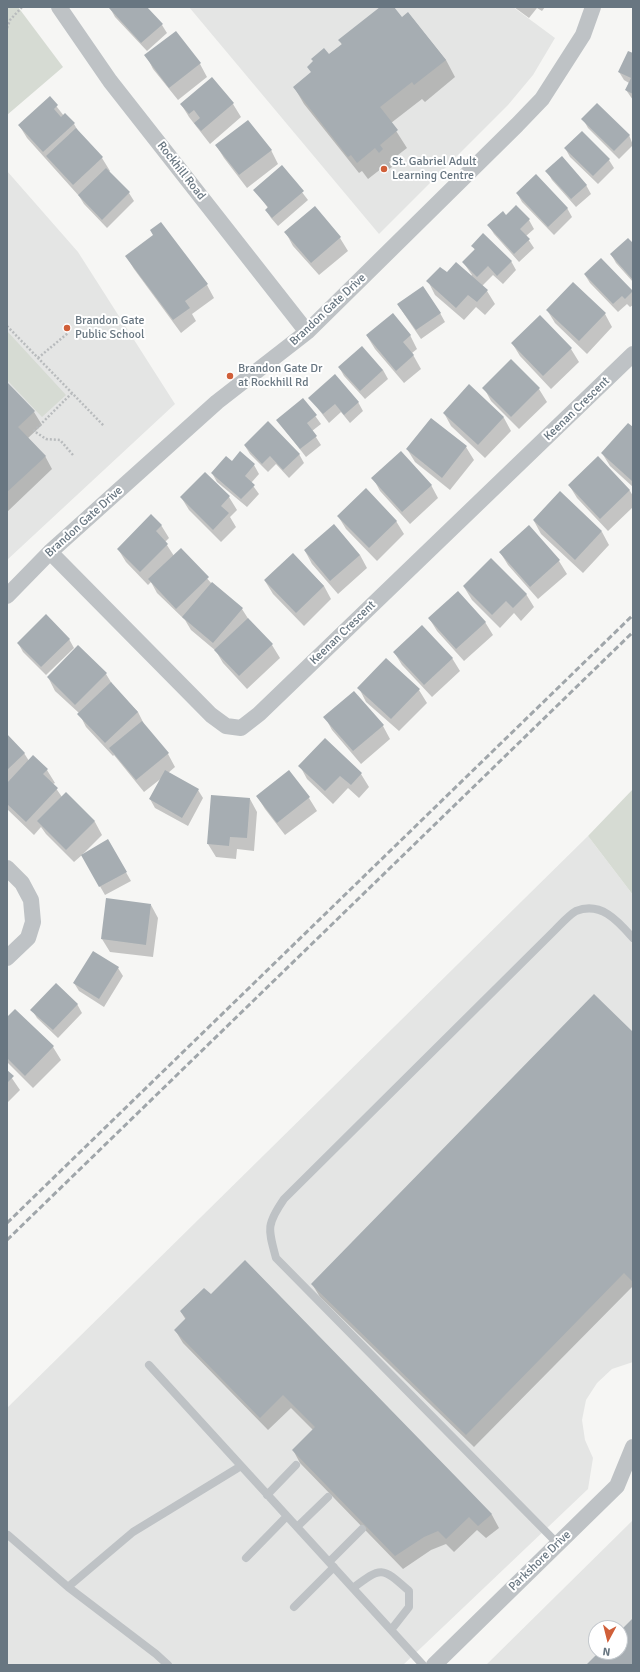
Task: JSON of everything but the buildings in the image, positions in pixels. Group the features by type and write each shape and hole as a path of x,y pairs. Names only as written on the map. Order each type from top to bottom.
{"street":[{"name":"Rockhill Road","path":"59,7 110,81 307,332"},
{"name":"Brandon Gate Drive","path":"7,596 50,552 217,402 307,332 542,99 583,35 593,7"},
{"name":"Keenan Crescent","path":"50,552 211,716 226,726 241,728 265,708 633,354"},
{"path":"7,868 22,884 31,900 33,922 28,938 7,958"},
{"name":"Parkshore Drive","path":"434,1665 617,1486 633,1447"}],"lane":[{"path":"558,1544 276,1258 270,1236 272,1217 284,1199 555,930 576,912 596,908 617,920 633,938"},
{"path":"149,1365 423,1665"},
{"path":"267,1494 296,1465"},
{"path":"68,1588 133,1532 241,1466"},
{"path":"297,1527 328,1498"},
{"path":"246,1558 287,1516"},
{"path":"294,1607 362,1529"},
{"path":"8,1535 68,1588 156,1654 168,1665"},
{"path":"353,1588 370,1575 380,1572 390,1574 409,1591 409,1607 391,1630"}],"path":[{"path":"7,28 10,20 22,7"},
{"path":"7,326 104,426"},
{"path":"38,358 68,333"},
{"path":"72,393 34,431 46,439 60,440 73,455"}],"shaded area":[{"path":"7,7 18,7 63,67 7,115"},
{"name":"St. Gabriel Adult Learning Centre","path":"189,7 513,7 555,38 533,75 508,105 379,234"},
{"name":"Brandon Gate Public School","path":"7,171 78,252 175,404 7,560"},
{"path":"7,331 66,395 42,417 7,380"},
{"path":"633,789 633,895 588,836"},
{"path":"588,836 633,895 633,1362 612,1369 597,1383 586,1400 582,1420 585,1440 593,1458 588,1489 403,1665 7,1665 7,1408"},
{"path":"633,1520 633,1665 486,1665"}],"railway":[{"path":"7,1223 633,615"},
{"path":"7,1240 633,632"}],"place":[{"name":"St. Gabriel Adult Learning Centre","path":"384,169"},
{"name":"Brandon Gate Public School","path":"67,328"},
{"name":"Brandon Gate Dr at Rockhill Rd","path":"230,376"}]}
